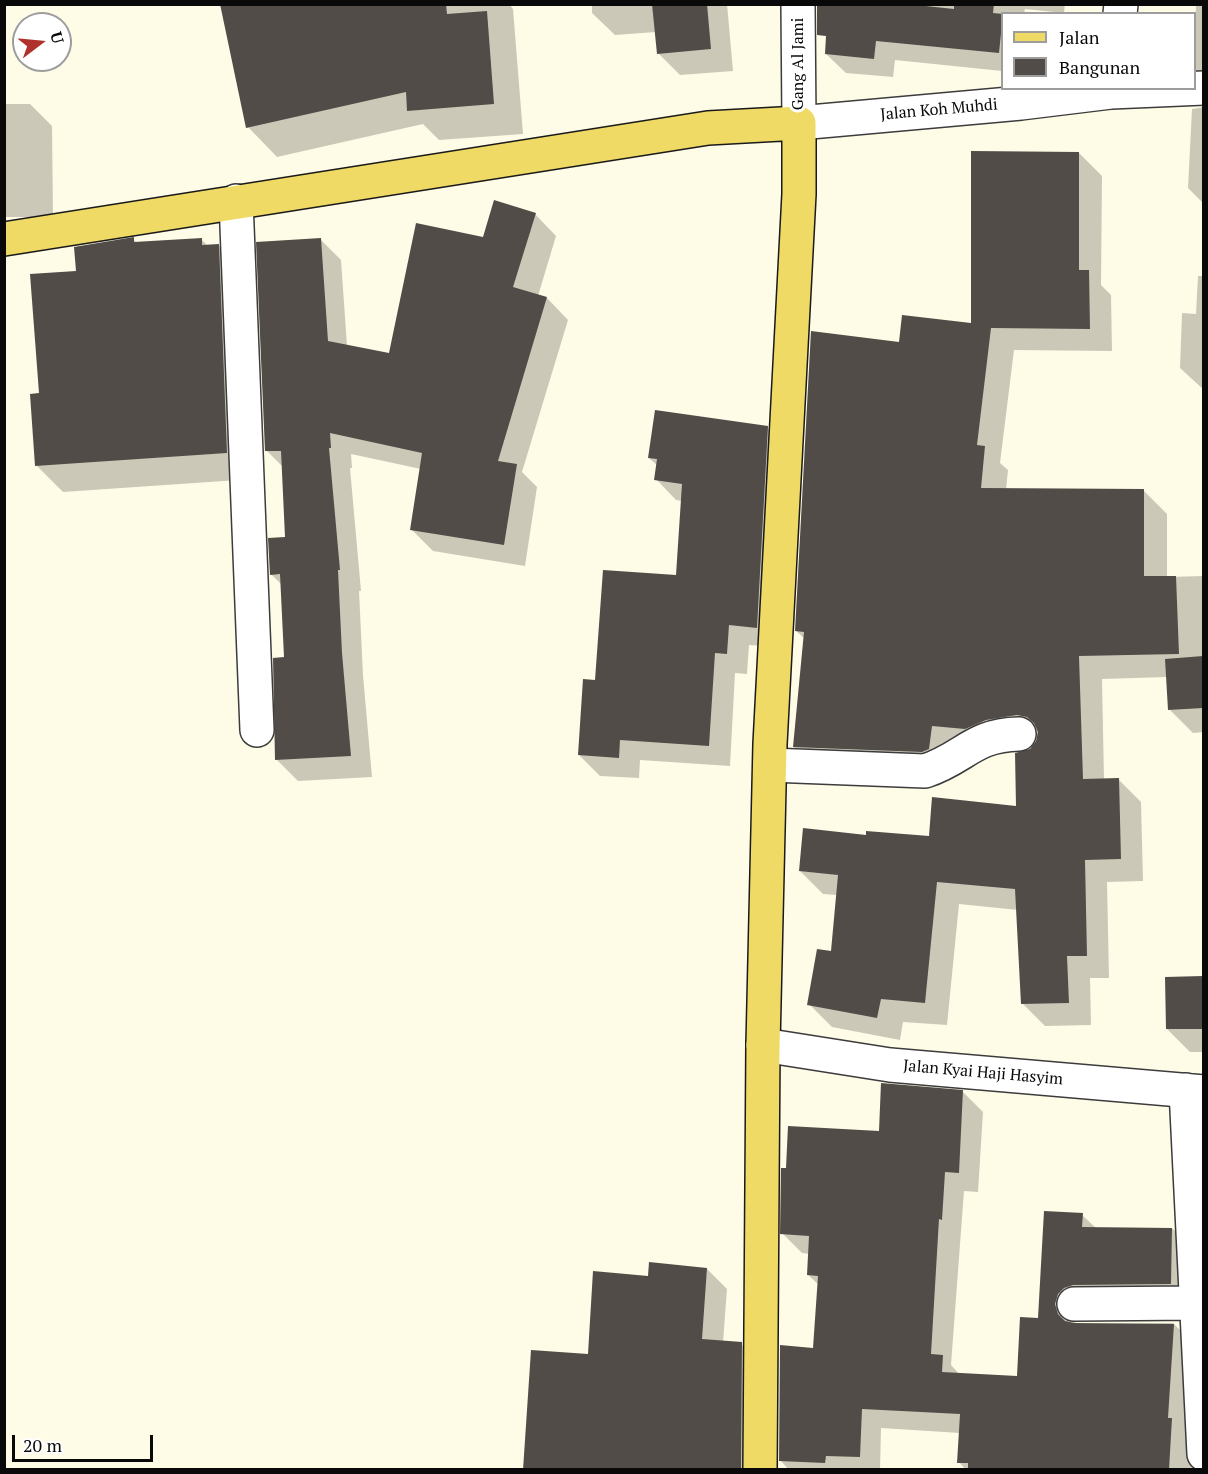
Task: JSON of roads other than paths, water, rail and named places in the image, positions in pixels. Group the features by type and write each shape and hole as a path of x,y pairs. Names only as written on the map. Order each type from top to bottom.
{"main road":[{"path":"4,238 708,128 799,123 799,194 770,765 763,1045 760,1470"}],"street":[{"name":"Gang Al Jami","path":"798,4 799,123"},
{"name":"Jalan Koh Muhdi","path":"799,123 1021,103 1111,90"},
{"path":"236,201 257,730"},
{"path":"770,765 925,771 943,765 981,740 998,734 1019,734"},
{"name":"Jalan Kyai Haji Hasyim","path":"763,1045 890,1065 1195,1091"},
{"path":"1195,1091 1197,1304 1203,1454"},
{"path":"1074,1304 1197,1304"}]}
